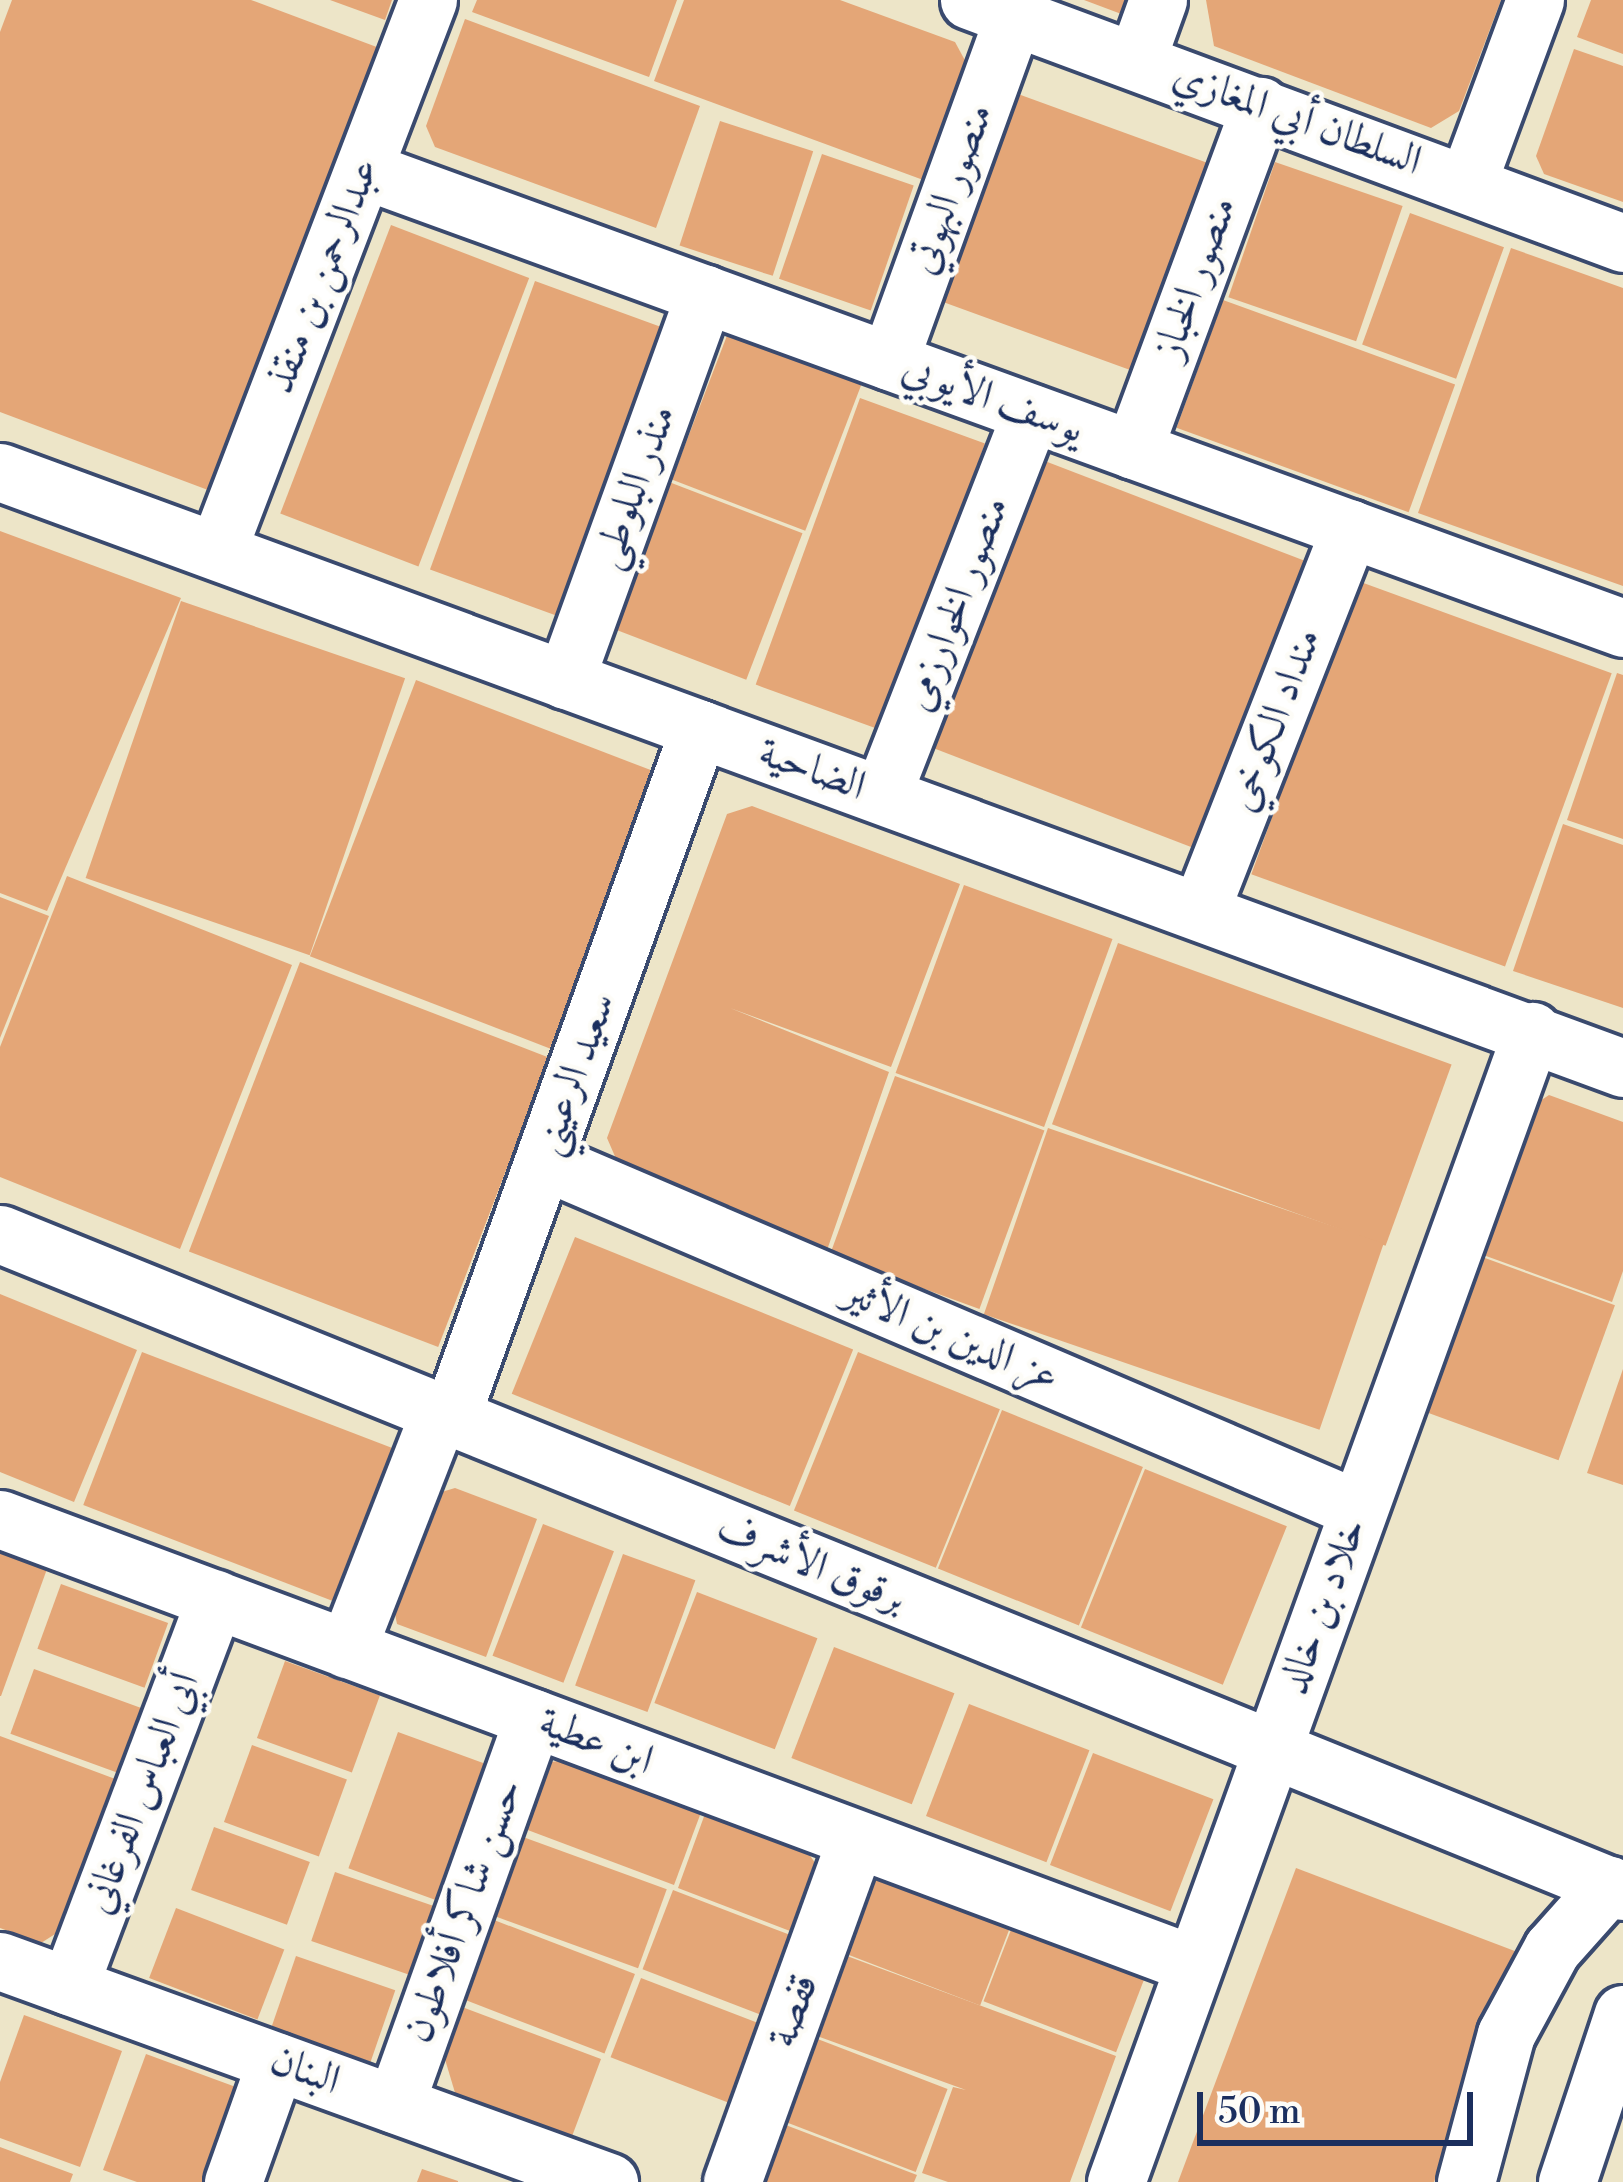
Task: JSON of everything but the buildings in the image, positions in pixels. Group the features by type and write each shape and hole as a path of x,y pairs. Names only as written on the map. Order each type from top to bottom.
{"street":[{"name":"عبدالرحمن بن منقذ","path":"217,551 428,0"},
{"path":"1136,61 1159,0"},
{"path":"1468,182 1535,0"},
{"name":"السلطان أبي المغازي","path":"991,8 1623,243"},
{"name":"منصور البهوتي","path":"889,361 991,8"},
{"name":"منصور الخباز","path":"1133,450 1260,106"},
{"name":"يوسف الأيوبي","path":"364,170 1623,628"},
{"name":"منذر البلوطي","path":"565,680 705,294"},
{"name":"منصور الخوارزمي","path":"882,795 1031,413"},
{"name":"الضاحية","path":"0,472 1532,1030 1623,1068"},
{"name":"منداد الكوخي","path":"1200,911 1350,528"},
{"name":"سعيد الرعيني","path":"347,1649 544,1161 699,729"},
{"name":"خلاد بن خالد","path":"1115,2182 1532,1030"},
{"name":"عز الدين بن الأثير","path":"544,1161 1358,1510"},
{"name":"برقوق الأشرف","path":"0,1234 1616,1888"},
{"name":"ابن عطية","path":"0,1519 1193,1964"},
{"name":"أبي العباس الفرغاني","path":"69,1986 215,1599"},
{"name":"حسن شاكر أفلاطون","path":"395,2104 532,1718"},
{"name":"قفصة","path":"732,2182 856,1840"},
{"path":"1466,2182 1506,2034 1552,1948 1616,1888"},
{"name":"البنان","path":"0,1960 395,2104 525,2168 609,2182"},
{"path":"1567,2182 1623,2014"},
{"path":"233,2182 276,2061"}]}
